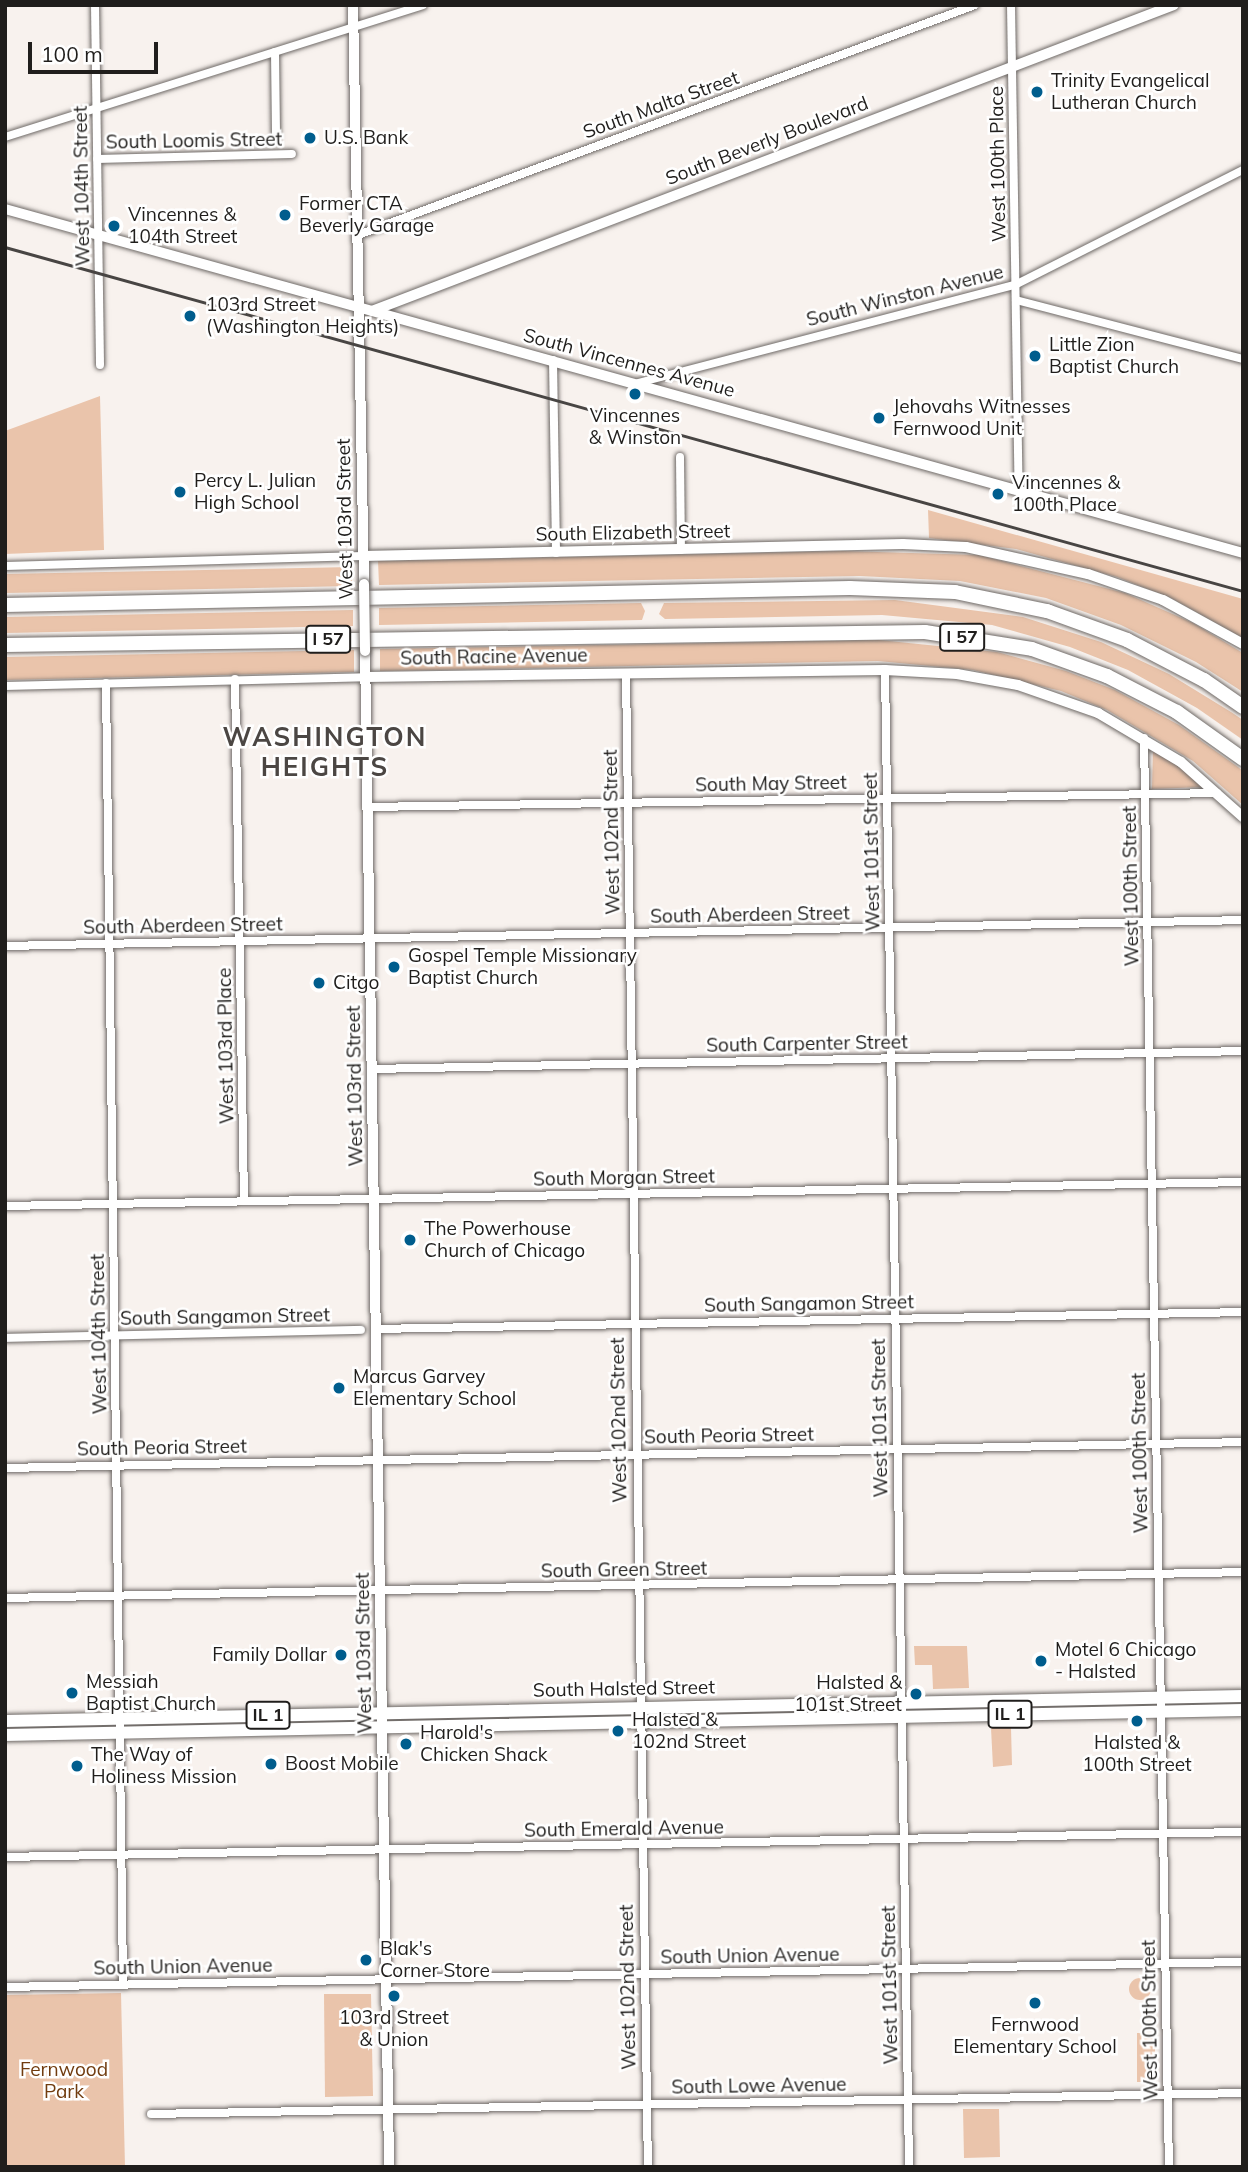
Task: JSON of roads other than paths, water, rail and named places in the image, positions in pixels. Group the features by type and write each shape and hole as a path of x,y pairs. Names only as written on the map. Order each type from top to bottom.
{"highway":[{"name":"I 57","path":"5,605 850,589 955,592 1047,611 1127,640 1204,680 1243,707"},
{"name":"I 57","path":"5,645 925,632 1032,649 1107,676 1177,712 1243,759"}],"main road":[{"name":"West 103rd Street","path":"353,5 389,2167"},
{"name":"South Beverly Boulevard","path":"372,311 1174,5"},
{"name":"South Vincennes Avenue","path":"5,209 1243,552"},
{"name":"South Halsted Street","path":"5,1735 119,1726 1160,1704 1243,1696"},
{"name":"South Halsted Street","path":"1160,1704 1243,1710"},
{"name":"South Halsted Street","path":"5,1721 119,1726"}],"street":[{"name":"West 104th Street","path":"95,5 100,365"},
{"path":"5,137 423,5"},
{"name":"South Malta Street","path":"358,235 975,5"},
{"name":"West 100th Place","path":"1011,5 1019,489"},
{"path":"275,52 276,155"},
{"name":"South Loomis Street","path":"97,159 292,154"},
{"name":"South Winston Avenue","path":"638,383 1015,285 1243,170"},
{"path":"1016,300 1243,359"},
{"path":"553,360 556,553"},
{"path":"680,457 681,550"},
{"name":"South Elizabeth Street","path":"5,566 903,544 1002,553 1088,574 1163,600 1243,644"},
{"name":"South Racine Avenue","path":"5,686 366,677 885,670 983,679 1059,698 1144,738 1217,793 1243,817"},
{"name":"West 101st Street","path":"885,670 909,2167"},
{"name":"West 102nd Street","path":"626,673 638,1714 648,2167"},
{"name":"West 103rd Place","path":"235,680 244,1201"},
{"name":"West 104th Street","path":"106,683 124,1984"},
{"name":"West 100th Street","path":"1144,738 1168,2167"},
{"name":"South May Street","path":"368,807 1217,793"},
{"name":"South Aberdeen Street","path":"5,946 1243,920"},
{"name":"South Carpenter Street","path":"372,1069 1243,1051"},
{"name":"South Morgan Street","path":"5,1206 1243,1182"},
{"name":"South Sangamon Street","path":"376,1329 1243,1312"},
{"name":"South Sangamon Street","path":"5,1338 361,1330"},
{"name":"South Peoria Street","path":"5,1468 1243,1442"},
{"name":"South Green Street","path":"5,1598 1243,1572"},
{"name":"South Emerald Avenue","path":"5,1857 1243,1832"},
{"name":"South Union Avenue","path":"5,1987 1243,1962"},
{"name":"South Lowe Avenue","path":"151,2114 1243,2093"}],"railway":[{"path":"5,247 1243,591"}],"place":[{"name":"Trinity Evangelical Lutheran Church","path":"1037,92"},
{"name":"U.S. Bank","path":"310,138"},
{"name":"Former CTA Beverly Garage","path":"285,215"},
{"name":"Vincennes & 104th Street","path":"114,226"},
{"name":"103rd Street (Washington Heights)","path":"190,316"},
{"name":"Little Zion Baptist Church","path":"1035,356"},
{"name":"Vincennes & Winston","path":"635,394"},
{"name":"Jehovahs Witnesses Fernwood Unit","path":"879,418"},
{"name":"Percy L. Julian High School","path":"180,492"},
{"name":"Vincennes & 100th Place","path":"998,494"},
{"name":"Gospel Temple Missionary Baptist Church","path":"394,967"},
{"name":"Citgo","path":"319,983"},
{"name":"The Powerhouse Church of Chicago","path":"410,1240"},
{"name":"Marcus Garvey Elementary School","path":"339,1388"},
{"name":"Family Dollar","path":"341,1655"},
{"name":"Motel 6 Chicago - Halsted","path":"1041,1661"},
{"name":"Messiah Baptist Church","path":"72,1693"},
{"name":"Halsted & 101st Street","path":"916,1694"},
{"name":"Halsted & 100th Street","path":"1137,1721"},
{"name":"Halsted & 102nd Street","path":"618,1731"},
{"name":"Harold's Chicken Shack","path":"406,1744"},
{"name":"Boost Mobile","path":"271,1764"},
{"name":"The Way of Holiness Mission","path":"77,1766"},
{"name":"Blak's Corner Store","path":"366,1960"},
{"name":"103rd Street & Union","path":"394,1996"},
{"name":"Fernwood Elementary School","path":"1035,2003"}],"district":[{"name":"WASHINGTON HEIGHTS","path":"325,752"}],"park label":[{"name":"Fernwood Park","path":"64,2081"}]}
